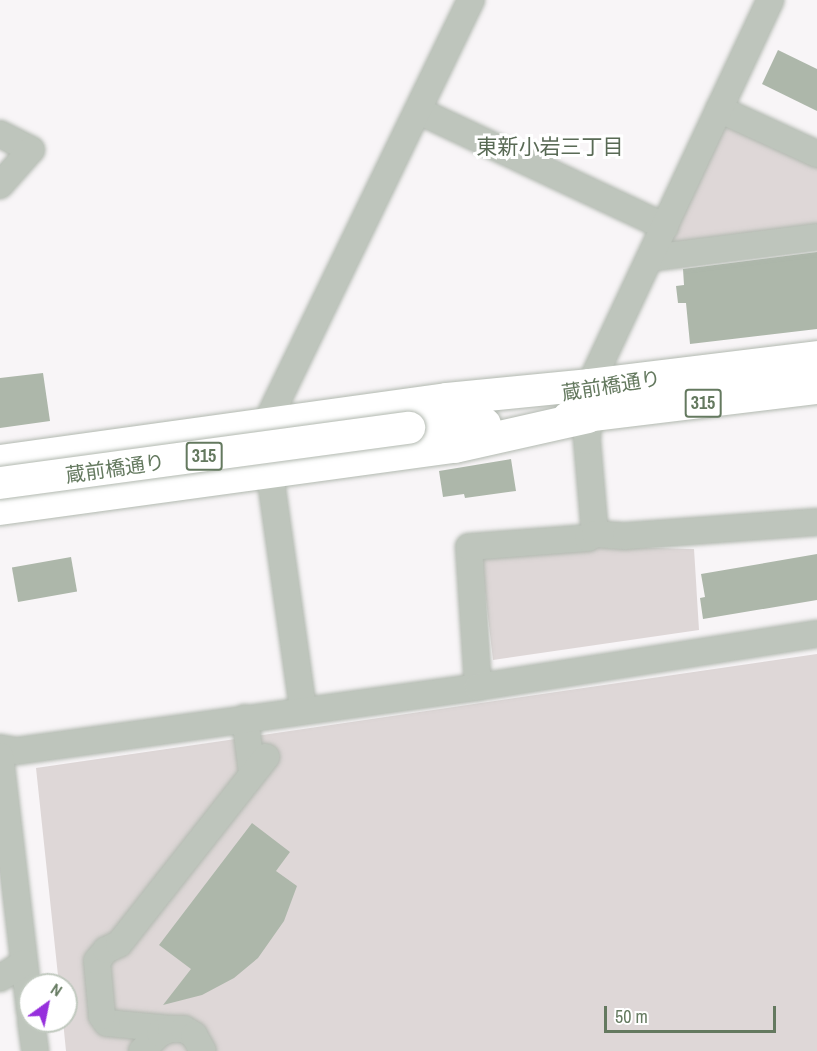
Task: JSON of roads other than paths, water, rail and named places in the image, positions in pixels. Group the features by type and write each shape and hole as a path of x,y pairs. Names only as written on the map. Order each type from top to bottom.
{"main road":[{"name":"蔵前橋通り","path":"408,429 590,385 817,357"},
{"path":"0,461 447,399 590,385"},
{"name":"蔵前橋通り","path":"0,483 408,429 588,417 817,388"},
{"path":"32,457 20,466 15,482 19,496 15,507 455,447 588,417"}],"street":[{"path":"266,424 471,0"},
{"path":"595,534 587,441 590,385 770,0"},
{"path":"719,109 817,154"},
{"path":"418,111 665,227"},
{"path":"0,134 31,150 0,185"},
{"path":"651,258 817,237"},
{"path":"270,474 303,710"},
{"path":"478,687 469,547 588,538 595,534 626,536 817,522"},
{"path":"0,748 16,751 478,687 817,634"},
{"path":"203,1051 194,1035 184,1029 107,1023 102,1016 97,961 106,950 119,944 259,765 245,718"},
{"path":"0,756 25,973"},
{"path":"0,978 24,963"},
{"path":"142,1051 160,1033 171,1029"},
{"path":"33,1033 35,1051"}],"district":[{"name":"東新小岩三丁目","path":"550,147"}]}
